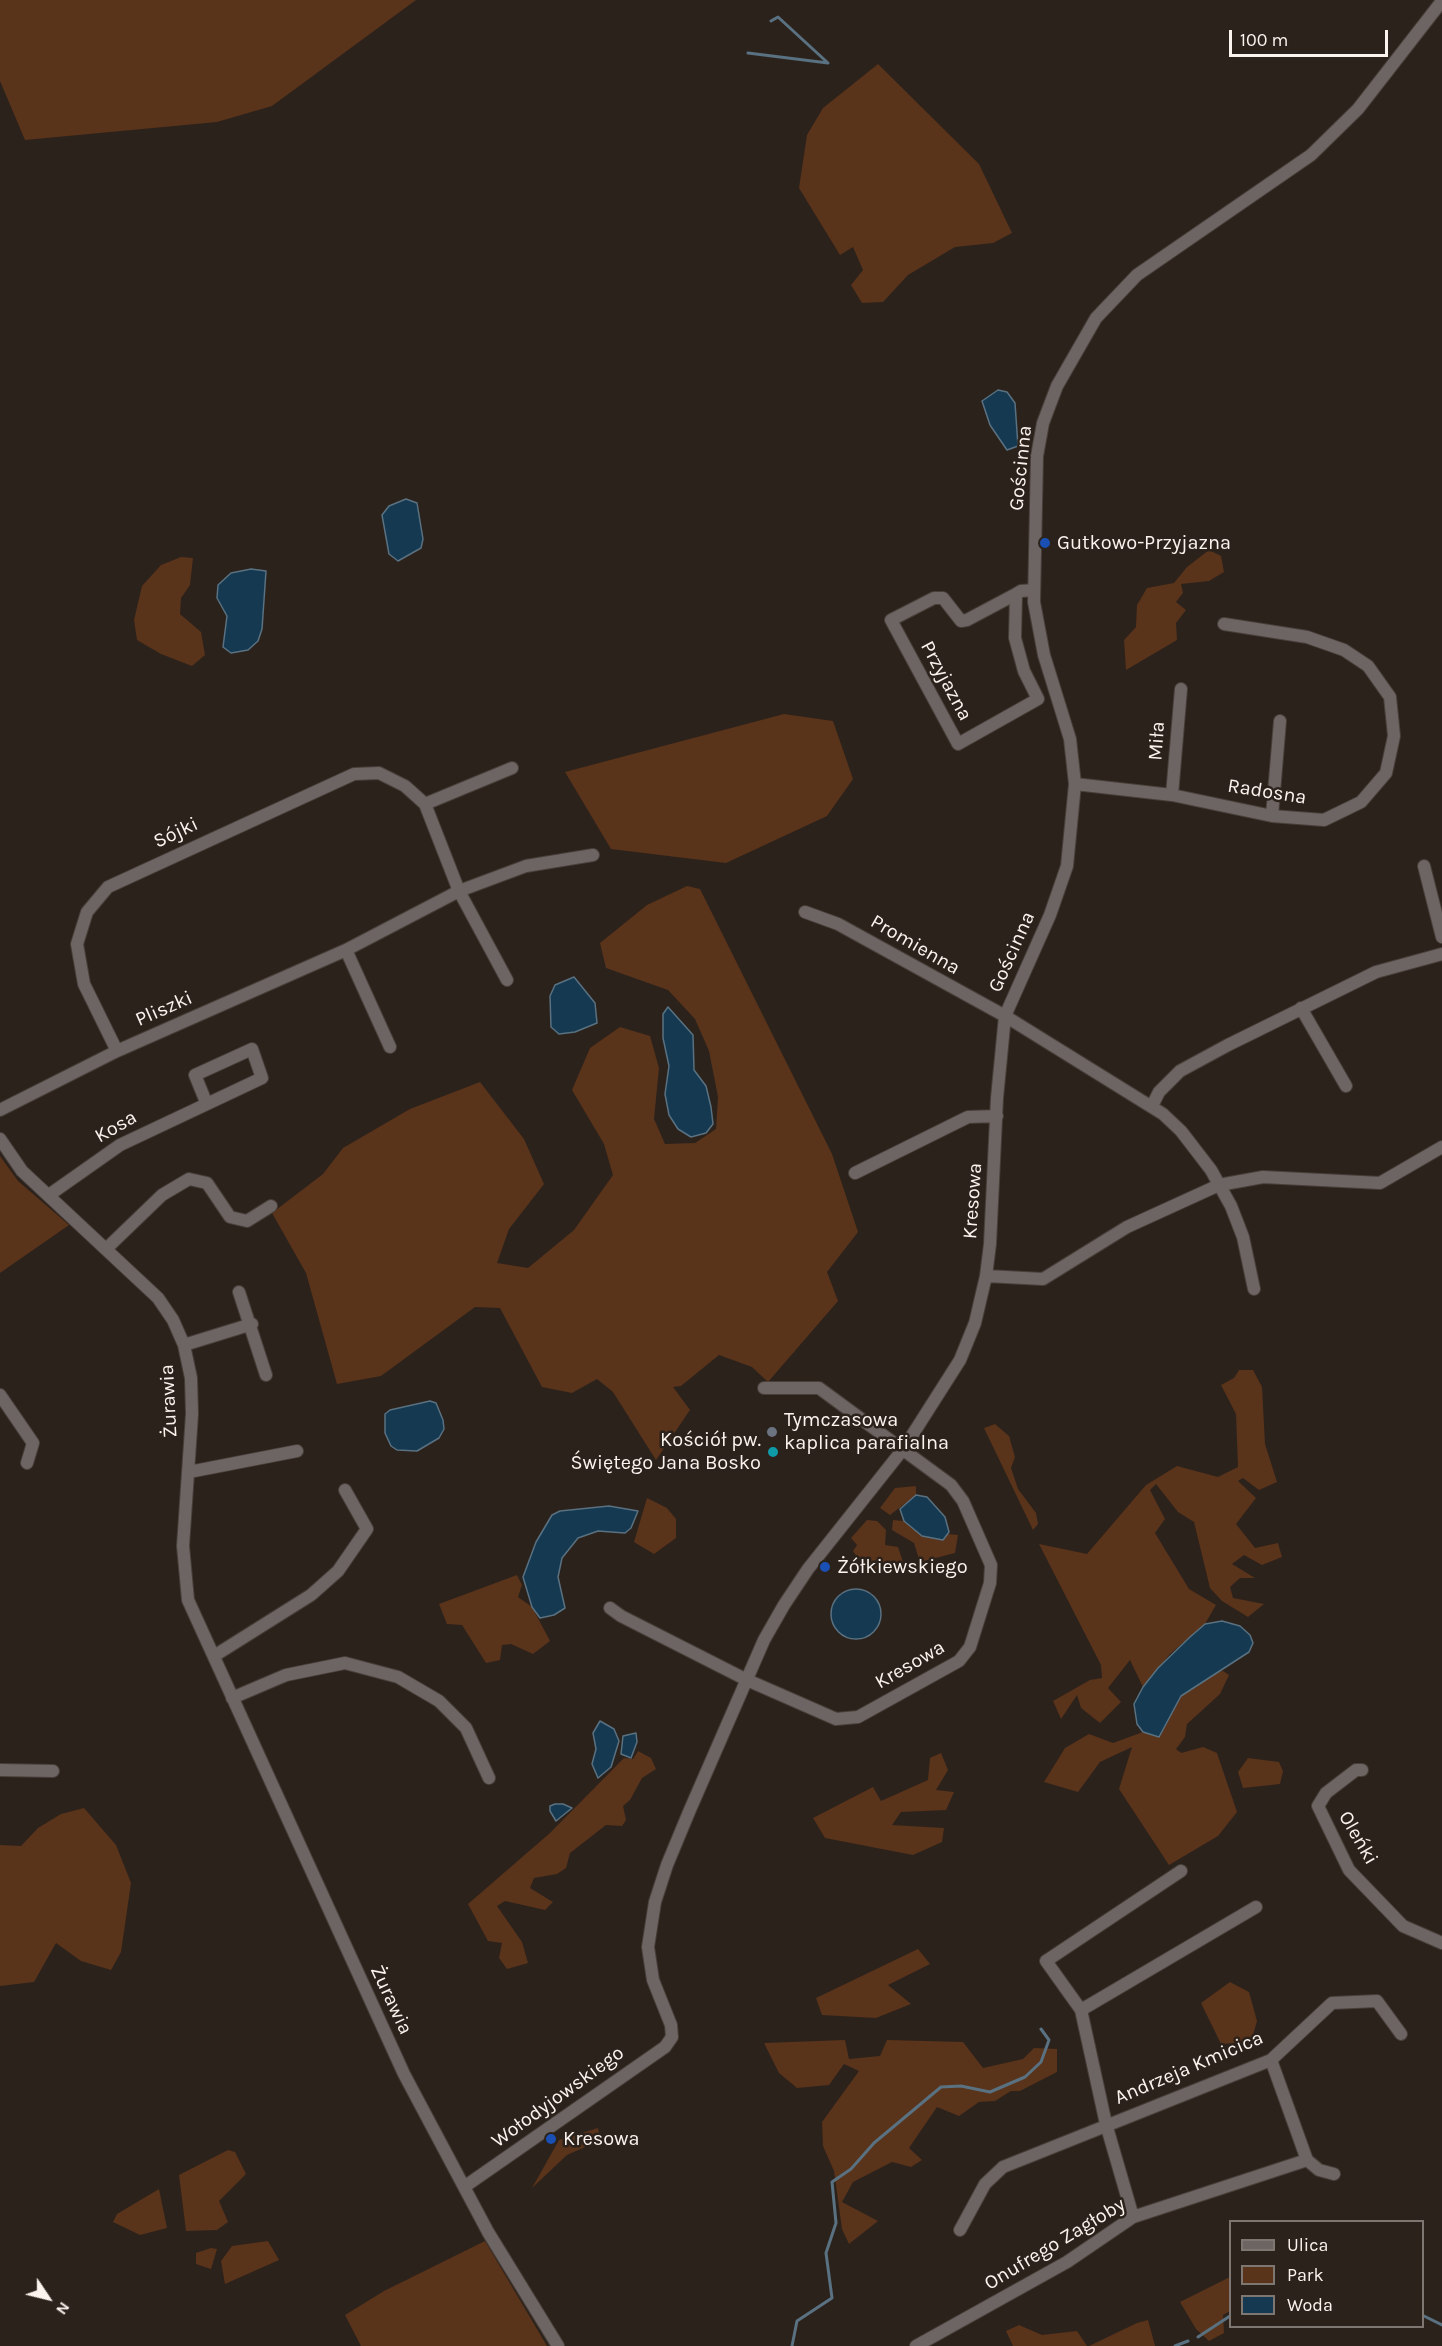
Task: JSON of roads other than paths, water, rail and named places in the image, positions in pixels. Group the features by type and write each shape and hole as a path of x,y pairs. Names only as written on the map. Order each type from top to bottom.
{"street":[{"name":"Gościnna","path":"1005,1016 1050,915 1067,866 1076,784 1070,739 1044,655 1034,590 1037,456 1043,423 1057,386 1096,318 1137,275 1311,155 1358,109 1442,2"},
{"name":"Przyjazna","path":"1016,594 1016,638 1024,670 1038,699 958,744 891,620 934,598 943,598 961,621 967,620 1021,591 1034,590"},
{"name":"Radosna","path":"1076,784 1172,795 1272,816 1324,820 1361,802 1386,773 1394,736 1390,698 1368,666 1344,650 1307,638 1224,624"},
{"name":"Miła","path":"1172,795 1181,689"},
{"path":"1272,816 1280,721"},
{"path":"425,804 512,768"},
{"name":"Sójki","path":"117,1052 84,984 77,944 87,912 108,887 354,774 379,773 405,786 425,804 459,891 507,980"},
{"name":"Pliszki","path":"0,1110 117,1052 346,950 459,891 526,866 593,855"},
{"path":"1424,866 1442,937"},
{"name":"Promienna","path":"805,912 838,924 1005,1016 1152,1106 1181,1131 1231,1206 1243,1237 1254,1289"},
{"path":"346,950 390,1047"},
{"path":"1152,1106 1159,1092 1180,1071 1300,1008 1376,972 1442,954"},
{"path":"1300,1008 1346,1086"},
{"name":"Kresowa","path":"672,2037 671,2025 653,1980 648,1947 656,1902 684,1822 764,1640 808,1569 904,1448 960,1360 975,1323 986,1276 1005,1016"},
{"name":"Kosa","path":"49,1195 120,1144 206,1102 262,1078 252,1049 195,1075 206,1102"},
{"path":"855,1173 968,1118 997,1116"},
{"name":"Żurawia","path":"0,1139 22,1171 158,1298 173,1320 184,1346 191,1378 189,1472 183,1546 188,1600 387,2039 488,2232 558,2346"},
{"path":"986,1276 1043,1279 1127,1227 1219,1185 1263,1177 1380,1183 1442,1147"},
{"path":"107,1248 162,1195 189,1179 207,1183 230,1218 247,1221 271,1206"},
{"path":"239,1292 252,1324 266,1375"},
{"path":"184,1346 252,1324"},
{"path":"764,1388 819,1388 880,1435 904,1448"},
{"path":"0,1395 33,1443 27,1463"},
{"name":"Kresowa","path":"610,1608 621,1616 747,1680 836,1719 858,1717 960,1661 970,1647 990,1583 991,1565 957,1493 951,1485 904,1448"},
{"path":"189,1472 297,1451"},
{"path":"214,1656 311,1595 338,1571 367,1529 345,1490"},
{"path":"232,1698 286,1675 345,1663 398,1677 439,1701 466,1728 489,1778"},
{"path":"0,1770 53,1771"},
{"name":"Oleńki","path":"1362,1770 1356,1770 1326,1793 1318,1806 1349,1870 1403,1926 1442,1943"},
{"name":"Andrzeja Kmicica","path":"1133,2217 1106,2124 1081,2010 1046,1961 1181,1871"},
{"path":"1081,2010 1256,1907"},
{"name":"Andrzeja Kmicica","path":"960,2230 985,2184 1003,2167 1271,2060 1332,2003 1377,2001 1401,2034"},
{"name":"Wołodyjowskiego","path":"464,2187 665,2047 672,2037"},
{"path":"1271,2060 1307,2160 1319,2170 1334,2174"},
{"name":"Onufrego Zagłoby","path":"915,2346 1067,2262 1133,2217 1307,2160"}],"water":[{"path":"998,390 1007,392 1015,403 1018,446 1007,450 990,425 982,401"},
{"path":"406,499 417,503 423,539 421,548 398,561 389,554 382,515 389,506"},
{"path":"251,569 266,571 262,629 258,641 248,650 231,653 223,647 227,616 217,598 218,585 231,573"},
{"path":"574,977 595,1003 597,1023 575,1032 559,1034 551,1027 550,996 555,985"},
{"path":"668,1007 693,1035 694,1070 706,1086 711,1107 713,1124 706,1133 691,1137 678,1129 669,1115 665,1094 669,1066 663,1038 663,1014"},
{"path":"430,1401 436,1403 443,1420 444,1429 439,1438 417,1451 397,1450 391,1446 385,1433 385,1414 390,1410"},
{"path":"916,1495 927,1497 945,1517 949,1532 943,1540 922,1536 904,1521 900,1509"},
{"path":"609,1506 638,1511 631,1528 625,1533 598,1531 578,1538 562,1558 558,1577 565,1608 554,1615 540,1618 532,1607 523,1577 536,1542 552,1515 560,1511"},
{"path":"856,1589 865,1591 876,1600 881,1614 879,1623 870,1634 856,1639 847,1637 836,1628 831,1614 833,1605 842,1594"},
{"path":"1222,1621 1240,1626 1250,1635 1253,1643 1249,1652 1181,1696 1159,1737 1143,1732 1137,1724 1134,1704 1143,1687 1158,1668 1205,1624"},
{"path":"600,1721 614,1729 619,1741 611,1767 598,1778 592,1764 596,1749 593,1733"},
{"path":"636,1733 637,1742 631,1758 621,1754 623,1736"},
{"path":"563,1804 572,1808 556,1821 550,1811 550,1806"}],"waterway":[{"path":"748,53 828,63 778,17 771,21"},
{"path":"792,2346 797,2321 832,2298 826,2253 836,2223 832,2182 851,2169 874,2143 941,2087 961,2086 990,2092 1025,2077 1041,2062 1049,2040 1041,2029"},
{"path":"1424,2316 1442,2325"},
{"path":"1198,2337 1229,2317"},
{"path":"1175,2346 1188,2341"}],"place":[{"name":"Gutkowo-Przyjazna","path":"1045,543"},
{"name":"Tymczasowa kaplica parafialna","path":"772,1432"},
{"name":"Kościół pw. Świętego Jana Bosko","path":"773,1452"},
{"name":"Żółkiewskiego","path":"825,1567"},
{"name":"Kresowa","path":"551,2139"}]}
